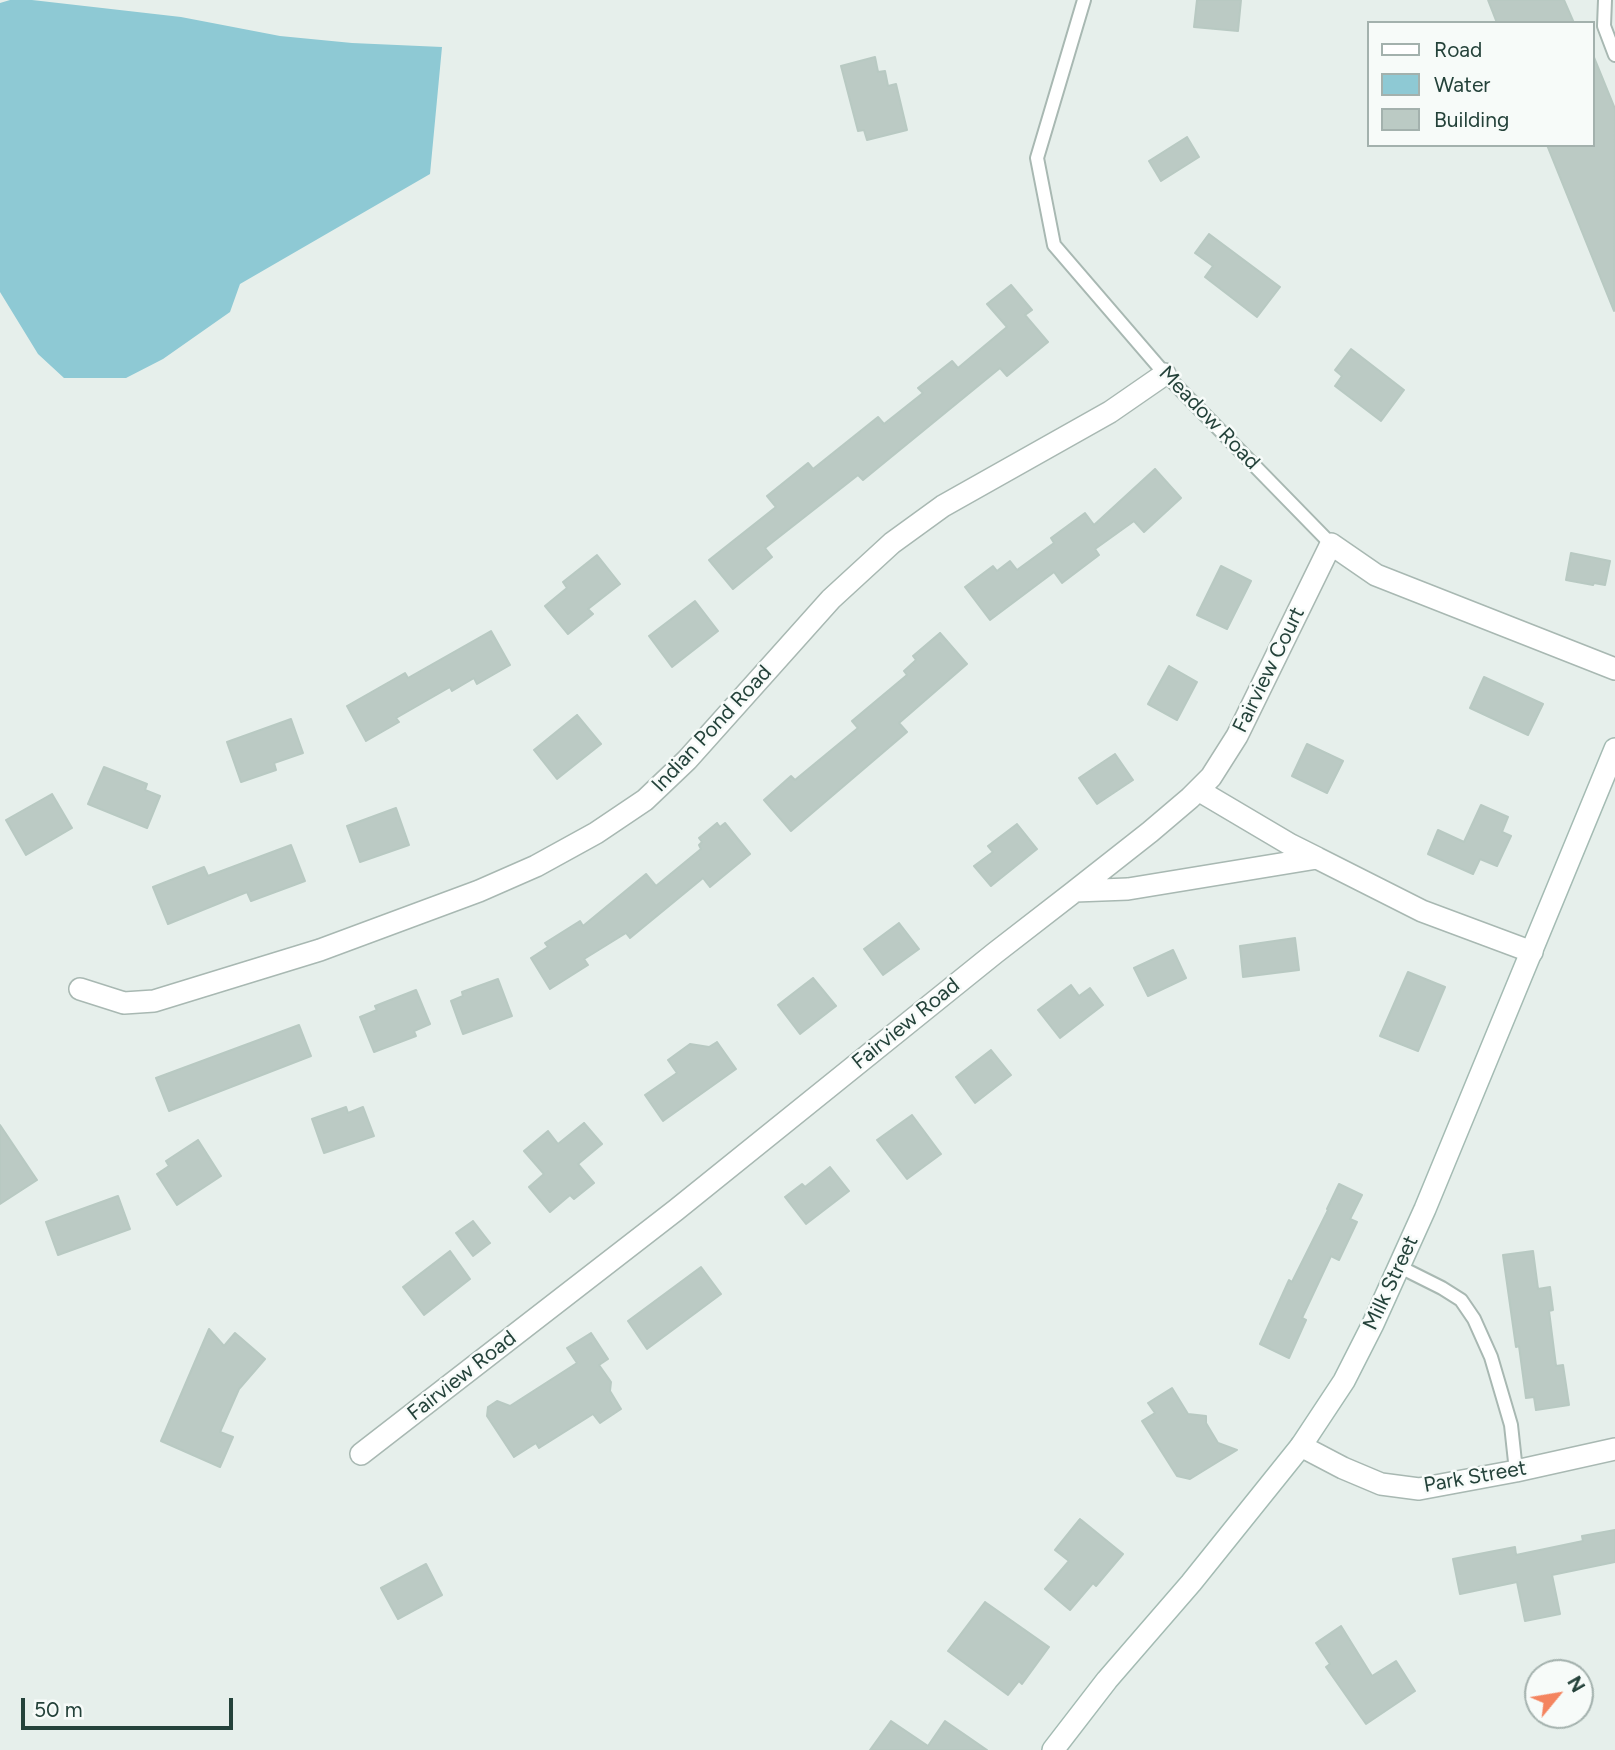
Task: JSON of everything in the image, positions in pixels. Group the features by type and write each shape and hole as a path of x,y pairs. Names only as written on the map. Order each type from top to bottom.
{"street":[{"name":"Indian Pond Road","path":"80,989 124,1003 154,1001 320,950 479,891 536,866 596,833 645,800 687,760 831,599 892,542 943,506 1110,412 1165,374"},
{"name":"Meadow Road","path":"1331,544 1376,575 1615,669"},
{"name":"Fairview Court","path":"1075,891 1150,832 1210,777 1237,736 1331,544"},
{"name":"Milk Street","path":"1053,1750 1107,1680 1191,1583 1301,1446 1344,1381 1400,1267 1614,757"},
{"path":"1198,790 1291,845 1422,911 1532,953"},
{"path":"1075,891 1128,889 1317,858"},
{"name":"Fairview Road","path":"361,1454 676,1210 1075,891"},
{"name":"Park Street","path":"1301,1446 1381,1484 1419,1489 1615,1449"}],"lane":[{"name":"Meadow Road","path":"1084,0 1037,158 1054,245 1165,374 1331,544"},
{"path":"1605,0 1604,26 1615,55"},
{"path":"1400,1267 1461,1300 1474,1319 1491,1357 1511,1425 1516,1471"}],"water":[{"path":"32,0 181,17 280,36 352,43 442,47 430,174 240,284 230,312 163,359 126,378 64,378 38,354 0,292 0,3"}],"building":[{"path":"1197,0 1241,0 1238,31 1194,27"},
{"path":"1488,0 1564,0 1573,21 1496,21"},
{"path":"875,57 878,72 885,71 888,86 896,84 907,130 867,140 864,130 858,131 841,66"},
{"path":"1594,57 1615,109 1614,311 1548,147 1594,147"},
{"path":"1187,137 1199,157 1161,181 1149,161"},
{"path":"1209,234 1280,287 1257,317 1205,277 1213,266 1195,253"},
{"path":"1011,285 1032,310 1025,315 1048,342 1007,376 1000,368 863,480 858,475 765,548 772,557 733,589 709,560 776,507 767,496 808,463 813,469 878,417 884,424 923,393 918,388 952,361 958,368 1007,327 987,304"},
{"path":"1351,349 1404,390 1381,421 1335,386 1342,376 1335,370"},
{"path":"1155,469 1181,498 1144,532 1134,521 1095,549 1099,555 1062,583 1054,572 990,620 965,587 993,566 997,571 1010,561 1017,570 1054,543 1051,538 1085,513 1094,525"},
{"path":"1571,553 1610,561 1605,585 1566,580"},
{"path":"597,555 620,584 588,609 593,614 568,634 545,606 567,588 563,582"},
{"path":"1221,566 1251,581 1227,629 1197,615"},
{"path":"695,601 718,631 672,667 649,636"},
{"path":"491,631 510,665 477,684 474,678 452,691 450,687 396,718 399,722 366,741 347,706 405,673 408,678"},
{"path":"940,633 967,664 899,723 907,732 791,831 764,800 791,776 795,780 858,728 852,721 907,675 904,671 916,660 913,656"},
{"path":"1169,666 1197,682 1177,720 1148,704"},
{"path":"1484,677 1543,704 1528,735 1470,708"},
{"path":"577,715 601,744 557,779 534,750"},
{"path":"291,719 303,753 274,763 276,770 241,782 227,742"},
{"path":"1307,744 1343,761 1327,793 1292,776"},
{"path":"1115,754 1133,780 1097,804 1079,778"},
{"path":"104,767 147,784 145,790 160,796 147,828 88,804"},
{"path":"52,794 72,828 26,855 6,820"},
{"path":"1481,805 1508,817 1502,832 1511,836 1497,866 1480,859 1473,874 1428,854 1438,830 1464,842"},
{"path":"396,808 409,845 360,862 347,826"},
{"path":"717,823 720,827 725,823 750,854 710,887 703,878 630,938 626,933 584,959 588,965 550,989 531,958 548,947 545,943 580,921 583,926 646,874 656,886 701,849 699,845 702,842 699,838"},
{"path":"1017,824 1037,849 991,886 974,866 993,852 988,846"},
{"path":"291,845 305,881 251,901 247,892 168,924 153,887 204,867 208,876"},
{"path":"899,923 919,949 883,975 864,949"},
{"path":"1295,938 1299,970 1243,977 1240,946"},
{"path":"1173,950 1186,978 1148,996 1134,968"},
{"path":"1408,972 1445,987 1418,1051 1380,1036"},
{"path":"813,978 836,1006 800,1034 778,1005"},
{"path":"498,979 512,1016 463,1034 451,1001 463,996 462,992"},
{"path":"1071,985 1079,996 1090,988 1103,1005 1060,1038 1038,1010"},
{"path":"416,990 430,1024 414,1031 416,1036 374,1052 360,1017 377,1010 375,1006"},
{"path":"299,1025 311,1056 169,1111 156,1078"},
{"path":"717,1042 736,1069 663,1121 645,1095 677,1073 668,1060 690,1044 709,1047"},
{"path":"991,1050 1011,1075 975,1103 956,1077"},
{"path":"346,1107 348,1113 363,1107 374,1136 324,1153 312,1119"},
{"path":"912,1115 941,1154 907,1179 877,1140"},
{"path":"584,1123 602,1144 578,1164 594,1183 574,1199 570,1195 550,1212 529,1187 544,1174 524,1151 548,1131 558,1144"},
{"path":"0,1125 37,1180 0,1204"},
{"path":"198,1140 221,1176 177,1205 157,1174 169,1166 166,1161"},
{"path":"830,1167 849,1191 806,1224 785,1197 802,1184 805,1187"},
{"path":"1339,1184 1362,1195 1350,1219 1357,1222 1339,1260 1331,1256 1302,1318 1306,1320 1289,1358 1260,1344 1289,1280 1292,1282"},
{"path":"118,1196 130,1229 58,1255 46,1222"},
{"path":"473,1221 490,1243 473,1256 456,1233"},
{"path":"450,1251 470,1279 424,1315 403,1287"},
{"path":"1533,1251 1538,1289 1550,1287 1553,1310 1549,1311 1556,1366 1563,1365 1569,1405 1536,1410 1534,1397 1526,1398 1503,1255"},
{"path":"701,1267 721,1294 647,1349 628,1321"},
{"path":"209,1329 224,1346 235,1333 265,1359 239,1389 220,1432 233,1437 220,1467 161,1441"},
{"path":"591,1333 608,1359 599,1365 611,1382 610,1391 621,1409 600,1423 593,1414 539,1448 536,1443 514,1457 487,1416 488,1407 497,1401 510,1406 577,1363 567,1348"},
{"path":"1172,1388 1188,1414 1206,1416 1206,1423 1218,1443 1237,1450 1190,1479 1177,1476 1142,1421 1155,1413 1148,1403"},
{"path":"1080,1519 1123,1554 1096,1586 1093,1583 1070,1610 1045,1589 1069,1561 1055,1550"},
{"path":"1615,1530 1615,1562 1552,1575 1560,1614 1525,1621 1517,1582 1460,1594 1453,1559 1515,1547 1516,1555 1583,1541 1582,1536"},
{"path":"426,1564 442,1595 398,1619 381,1588"},
{"path":"985,1602 1049,1647 1022,1684 1019,1681 1008,1695 948,1651"},
{"path":"1341,1626 1372,1676 1396,1661 1415,1691 1366,1724 1326,1667 1330,1664 1316,1643"},
{"path":"891,1721 928,1746 945,1721 987,1750 870,1750"}]}
